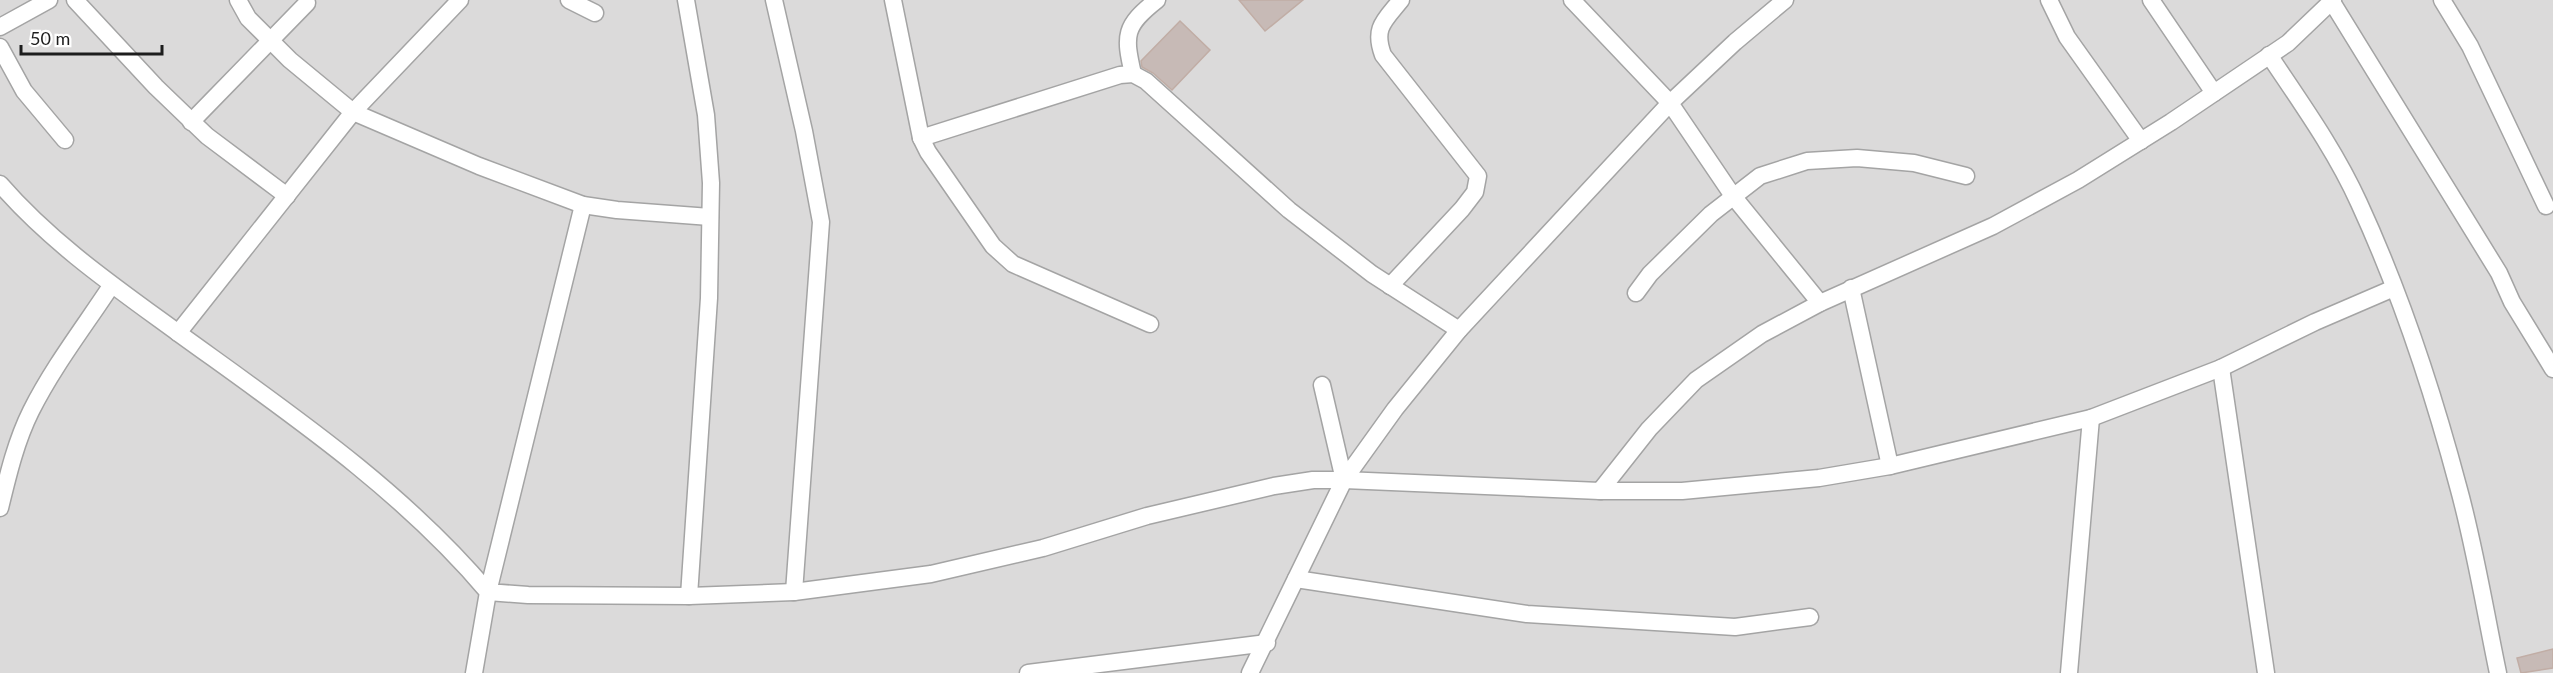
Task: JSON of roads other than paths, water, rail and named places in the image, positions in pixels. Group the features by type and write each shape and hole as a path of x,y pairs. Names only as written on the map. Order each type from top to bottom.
{"street":[{"path":"0,27 49,0"},
{"path":"75,0 77,5 100,26 191,122 287,196"},
{"path":"238,0 248,18 290,60 353,112 479,166 583,205 710,217"},
{"path":"178,333 353,112 460,0"},
{"path":"569,0 595,13"},
{"path":"686,0 706,115 711,183 710,298 689,596"},
{"path":"774,0 804,131 821,222 794,592"},
{"path":"893,0 921,138 928,152 993,246 1013,264 1150,324"},
{"path":"1133,74 1126,43 1131,24 1156,0"},
{"path":"1390,286 1462,210 1475,192 1478,176 1383,55 1377,40 1379,28 1401,0"},
{"path":"1572,0 1670,103 1733,196 1820,303"},
{"path":"1250,673 1267,643 1344,480 1395,409 1459,330 1670,103 1735,42 1785,0"},
{"path":"2049,0 2067,37 2141,141"},
{"path":"2151,0 2214,93"},
{"path":"2442,0 2470,46 2546,206"},
{"path":"1600,491 1649,429 1696,380 1762,334 1851,288 1993,226 2078,180 2288,43 2333,1 2499,273 2512,302 2553,369"},
{"path":"191,122 307,3"},
{"path":"0,47 24,91 66,140"},
{"path":"2269,55 2332,151 2359,202 2394,288 2459,487 2498,673"},
{"path":"921,138 1120,75 1133,74 1146,81 1288,210 1390,286 1459,330"},
{"path":"1636,293 1650,274 1733,196 1760,176 1807,161 1857,158 1914,163 1966,176"},
{"path":"0,184 22,210 111,286 343,453 424,524 488,591 528,595 689,596 794,592 931,574 1043,548 1147,516 1274,486 1312,480 1600,491 1682,491 1819,478 1890,466 2091,418 2221,368 2314,322 2394,288"},
{"path":"474,673 488,591 583,205"},
{"path":"0,508 12,459 31,412 56,367 111,286"},
{"path":"1851,288 1890,466"},
{"path":"2221,368 2266,673"},
{"path":"1322,385 1344,480"},
{"path":"2069,673 2091,418"},
{"path":"1296,579 1527,614 1735,627 1810,617"},
{"path":"1028,673 1267,643"}]}
